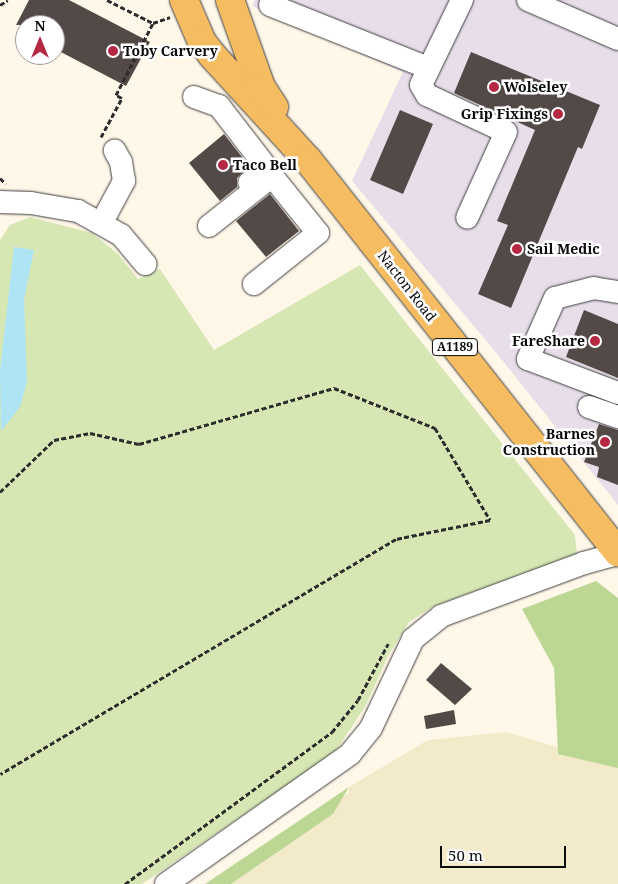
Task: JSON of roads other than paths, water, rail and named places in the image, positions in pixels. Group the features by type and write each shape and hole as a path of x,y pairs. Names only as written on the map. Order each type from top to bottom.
{"main road":[{"name":"Nacton Road","path":"230,0 261,87 308,160"},
{"name":"Nacton Road","path":"179,8 212,55 308,160 613,547"}],"street":[{"path":"462,0 421,85 427,95 506,132 467,218"},
{"path":"528,0 618,39"},
{"path":"270,5 428,68"},
{"path":"194,97 219,106 268,168 207,224 272,176 318,233 254,284"},
{"path":"102,222 124,181 121,162 106,148"},
{"path":"0,202 54,206 102,222 121,235 145,264"},
{"path":"618,292 594,288 555,298 528,360 618,393"},
{"path":"589,406 618,417"},
{"path":"166,884 350,754 371,728 412,639 441,616 584,563 613,547"}],"water":[{"path":"14,247 34,250 24,300 27,382 20,407 1,431 0,371"}],"place":[{"name":"Toby Carvery","path":"113,51"},
{"name":"Wolseley","path":"494,87"},
{"name":"Grip Fixings","path":"558,114"},
{"name":"Taco Bell","path":"223,165"},
{"name":"Sail Medic","path":"517,249"},
{"name":"FareShare","path":"595,341"},
{"name":"Barnes Construction","path":"605,442"}]}
